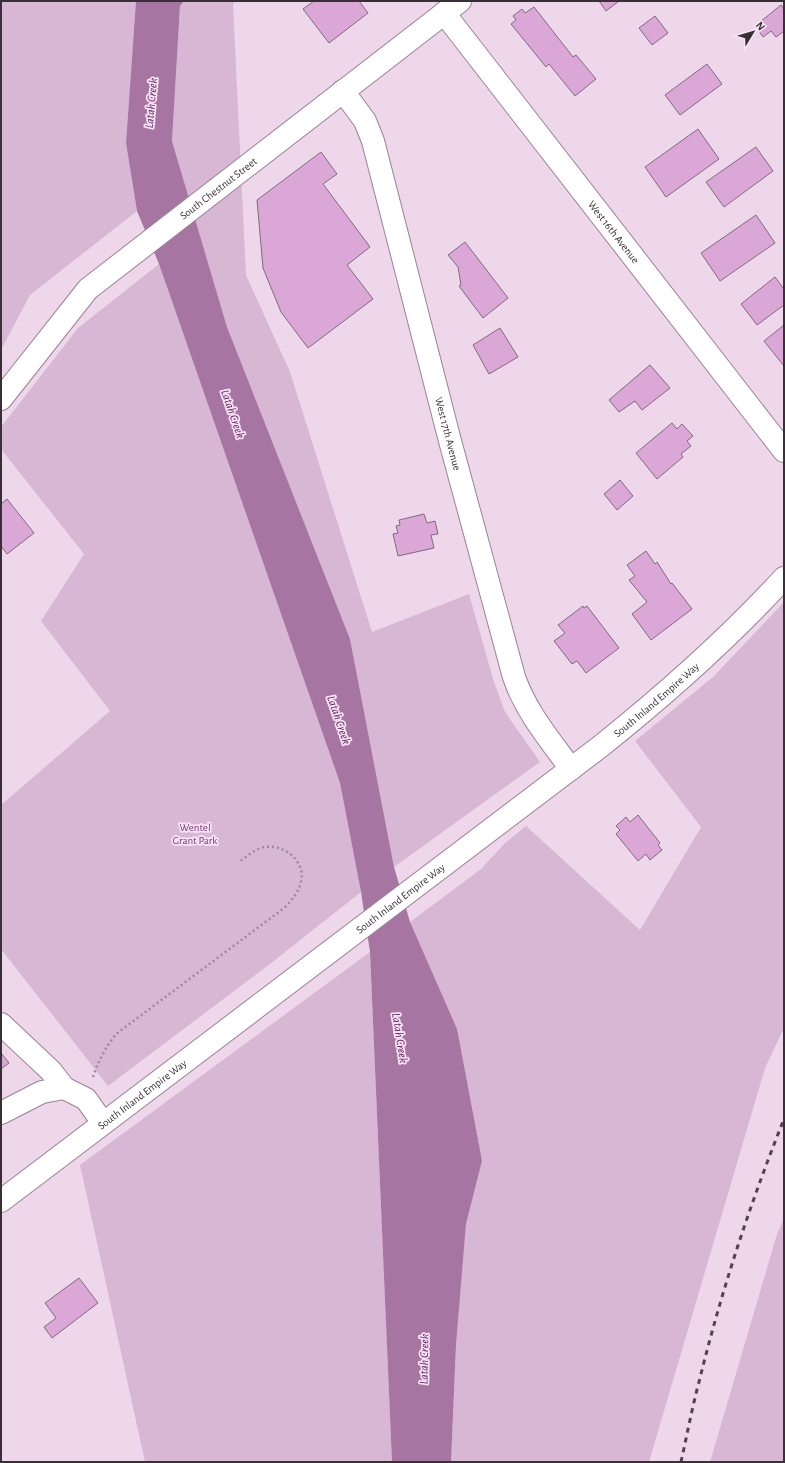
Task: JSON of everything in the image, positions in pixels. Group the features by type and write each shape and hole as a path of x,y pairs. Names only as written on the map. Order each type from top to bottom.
{"street":[{"name":"South Chestnut Street","path":"1,399 88,289 452,7"},
{"name":"West 16th Avenue","path":"452,7 784,452"},
{"name":"West 17th Avenue","path":"343,91 365,121 373,141 450,440 516,683 534,719 571,769"},
{"name":"South Inland Empire Way","path":"1,1201 473,844 644,711 691,670 749,615 784,578"},
{"path":"1,1024 50,1071 64,1088 86,1099 103,1123"},
{"path":"1,1113 42,1092 64,1088"}],"path":[{"path":"86,1099 96,1066 105,1049 116,1034 284,908 295,896 301,881 300,868 294,857 286,850 278,847 264,847 252,852 239,862"}],"green space":[{"path":"1,1 136,1 126,143 137,211 30,295 1,350"},
{"path":"184,1 235,1 233,5 246,275 290,372 372,632 469,594 494,682 505,712 540,762 394,867 350,639 227,327 172,141 180,6"},
{"name":"Wentel Grant Park","path":"159,264 340,783 361,892 270,964 108,1086 1,949 1,805 110,711 41,621 84,554 1,449 1,427 78,328"},
{"path":"784,602 784,1028 765,1068 649,1462 451,1462 456,1345 466,1224 482,1161 410,922 481,869 505,843 526,826 640,930 701,827 635,741 713,677"},
{"path":"370,952 392,1462 145,1462 80,1165"},
{"path":"784,1218 784,1462 710,1462 777,1234"}],"water":[{"name":"Latah Creek","path":"136,1 184,1 180,6 172,141 227,327 350,639 394,867 410,922 457,1029 482,1161 466,1224 456,1345 451,1462 392,1462 370,952 361,892 340,783 159,264 137,211 126,143"}],"building":[{"path":"314,1 359,1 368,13 329,43 303,9"},
{"path":"599,1 619,1 606,11"},
{"path":"781,5 784,9 784,31 776,37 771,31 763,37 755,26"},
{"path":"534,7 573,57 576,55 596,79 575,96 549,64 546,67 511,24 516,20 513,16 522,9 525,13"},
{"path":"655,16 668,33 652,45 639,28"},
{"path":"707,64 722,84 680,115 665,95"},
{"path":"698,129 719,159 666,197 645,167"},
{"path":"756,147 773,171 724,207 706,182"},
{"path":"321,152 337,174 323,184 370,247 347,265 373,299 308,348 281,312 263,268 257,200"},
{"path":"756,215 775,243 720,281 701,253"},
{"path":"465,242 508,298 483,318 459,286 461,285 458,267 448,255"},
{"path":"775,277 784,289 784,305 757,325 741,304"},
{"path":"784,325 784,366 764,341"},
{"path":"500,328 518,357 489,374 473,345"},
{"path":"650,365 670,388 642,410 635,401 619,412 609,400"},
{"path":"672,423 677,429 682,424 693,436 687,441 691,446 681,454 683,457 657,479 636,453"},
{"path":"620,480 633,496 617,510 604,494"},
{"path":"7,499 34,533 7,554 1,546 1,504"},
{"path":"424,514 427,523 435,521 438,534 431,535 434,548 398,556 393,534 398,533 396,526 400,525 399,520"},
{"path":"646,551 655,564 657,562 671,584 672,583 692,609 651,640 632,614 647,602 629,580 635,576 627,565"},
{"path":"583,606 584,608 587,606 619,648 586,673 577,661 572,664 554,641 565,633 558,625"},
{"path":"638,815 660,843 658,845 662,850 650,860 646,854 638,861 616,834 620,830 616,826 626,817 630,822"},
{"path":"1,1053 9,1063 1,1069"},
{"path":"79,1278 98,1303 52,1338 44,1327 56,1318 45,1303"}],"railway":[{"path":"681,1462 696,1392 717,1315 759,1183 784,1119"}]}
